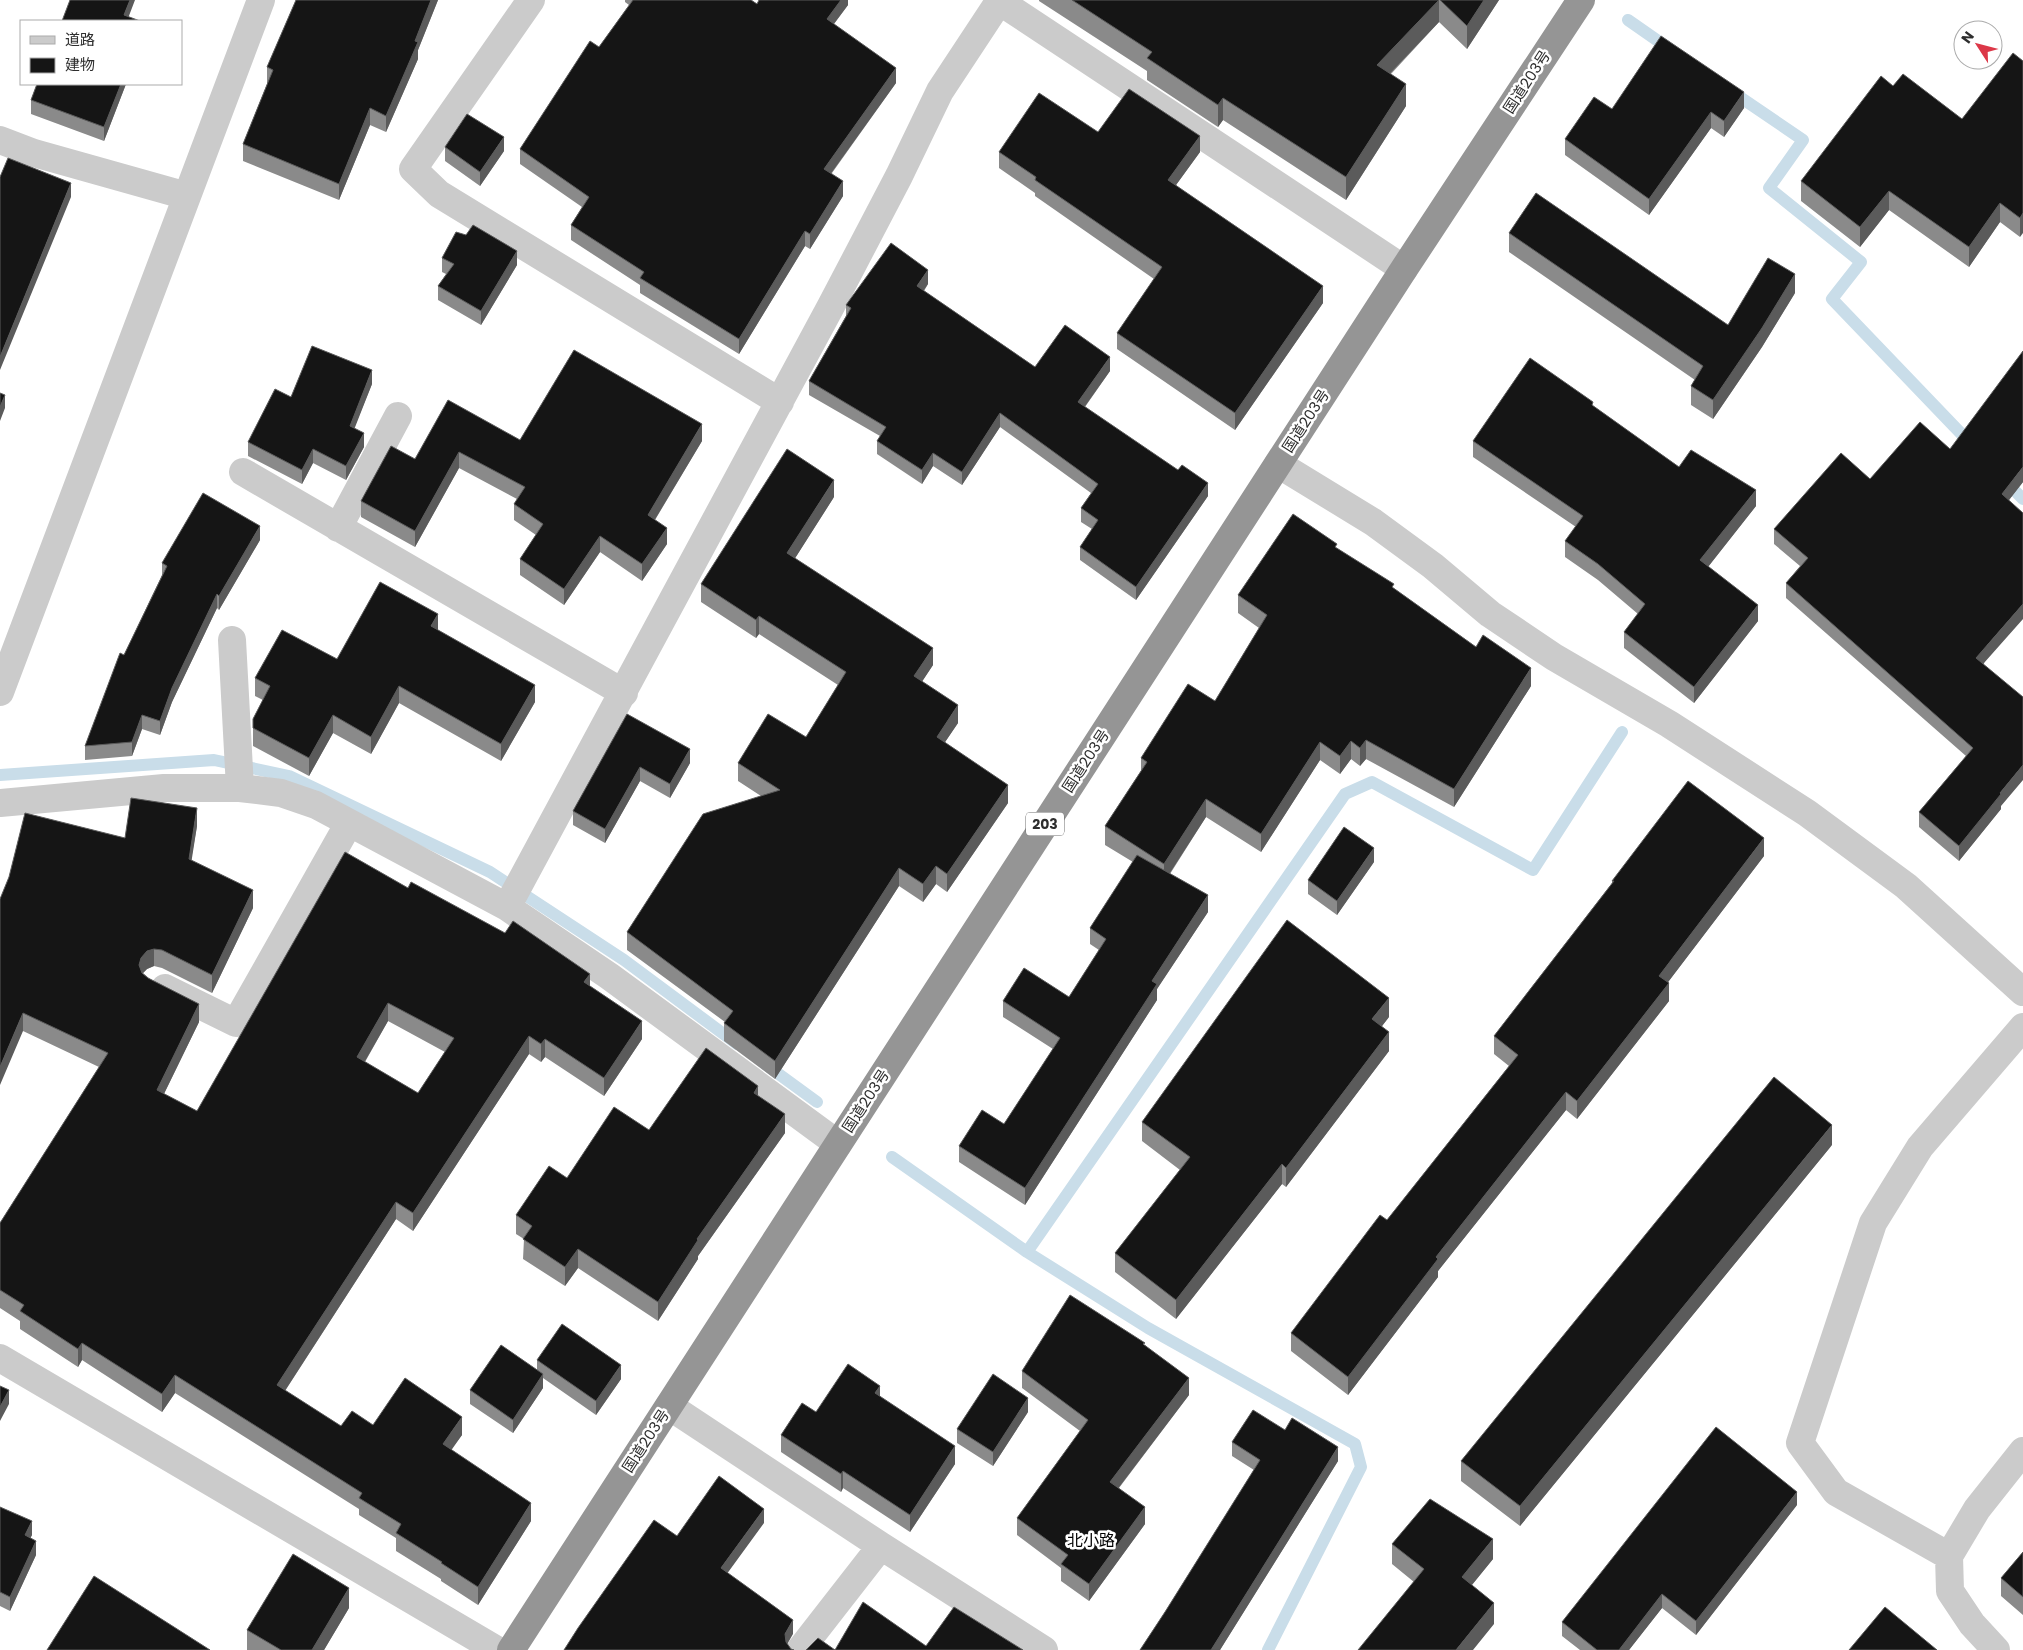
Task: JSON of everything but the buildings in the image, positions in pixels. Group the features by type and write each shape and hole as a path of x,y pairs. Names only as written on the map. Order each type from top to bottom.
{"highway":[{"name":"国道203号","path":"512,1650 1404,269 1581,0"}],"street":[{"path":"0,692 261,0"},
{"path":"531,0 413,169 440,194 780,402"},
{"path":"507,907 780,402 899,176 940,91 999,0 1404,269"},
{"path":"0,140 34,153 187,196"},
{"path":"338,528 398,416"},
{"path":"1278,464 1373,522 1433,566 1490,614 1554,657 1669,724 1807,813 1906,886 2023,992"},
{"path":"243,472 624,693"},
{"path":"232,640 240,788"},
{"path":"0,803 164,788 240,788 281,793 316,805 507,907 609,976 838,1144"},
{"path":"155,982 236,1023 349,823"},
{"path":"1949,1556 1836,1492 1800,1443 1873,1223 1920,1147 2023,1027"},
{"path":"0,1358 497,1650"},
{"path":"669,1406 881,1546 1044,1650"},
{"path":"1996,1650 1972,1624 1950,1591 1949,1556 1977,1509 2023,1451"},
{"path":"800,1650 881,1546"}],"waterway":[{"path":"1628,20 1671,50"},
{"path":"1731,91 1803,140 1769,188 1861,262 1832,299 1972,445"},
{"path":"2004,480 2023,499"},
{"path":"1027,1252 1345,794 1372,782 1533,870 1622,732"},
{"path":"0,775 214,760 289,776 490,872 624,960 737,1044"},
{"path":"765,1064 817,1102"},
{"path":"892,1157 1027,1252 1148,1328 1355,1444 1361,1467 1268,1650"}],"district":[{"name":"北小路","path":"1091,1540"}]}
